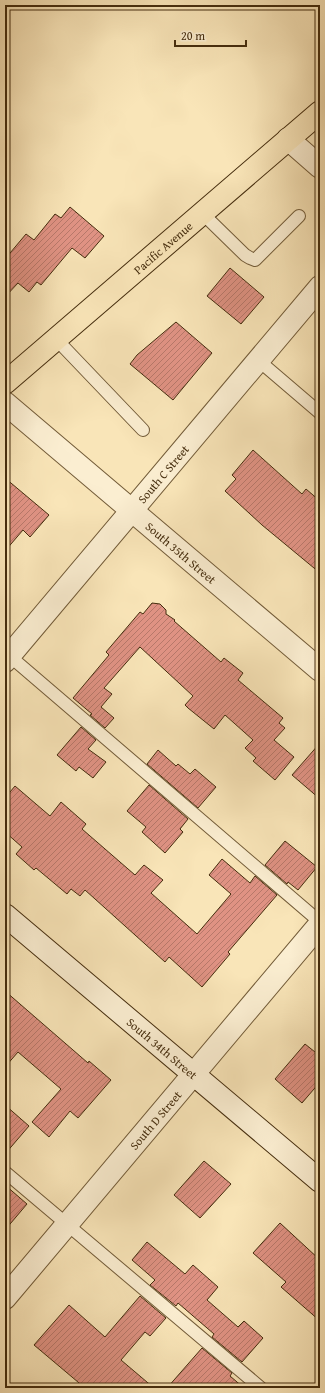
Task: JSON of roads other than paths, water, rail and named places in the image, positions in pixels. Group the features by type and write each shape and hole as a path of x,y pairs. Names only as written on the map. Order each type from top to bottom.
{"main road":[{"name":"Pacific Avenue","path":"5,383 320,112"}],"street":[{"path":"288,139 320,167"},
{"name":"South C Street","path":"6,656 132,510 320,287"},
{"name":"South 35th Street","path":"5,403 320,670"},
{"name":"South 34th Street","path":"5,915 320,1181"},
{"name":"South D Street","path":"5,1298 320,923"}],"lane":[{"path":"202,213 245,255 255,260 299,216"},
{"path":"56,339 143,430"},
{"path":"258,360 320,412"},
{"path":"6,656 320,923"},
{"path":"5,1172 261,1388"}]}
